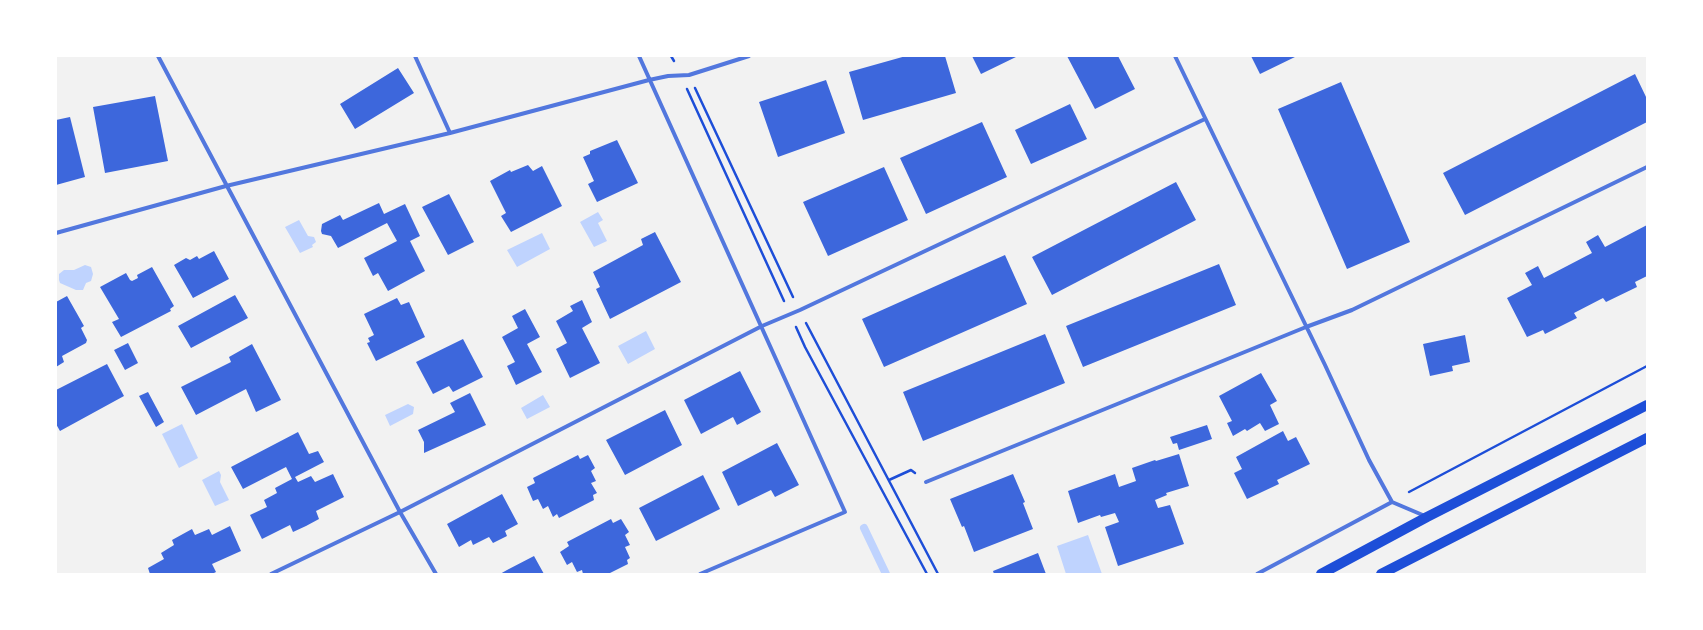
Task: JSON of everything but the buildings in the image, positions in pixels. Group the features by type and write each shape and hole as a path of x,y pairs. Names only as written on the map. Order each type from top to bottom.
{"main road":[{"path":"1321,574 1427,517 1647,405"},
{"path":"1381,574 1647,438"}],"street":[{"path":"158,56 400,512 436,574"},
{"path":"415,56 450,133"},
{"path":"639,56 845,512 700,574"},
{"path":"56,233 226,186 450,133 649,80 668,76 689,75 749,56"},
{"path":"1175,56 1325,364 1369,460 1392,502 1427,517"},
{"path":"272,574 400,512 762,326 800,310 1205,119"},
{"path":"926,482 1306,327 1352,310 1647,167"},
{"path":"1257,574 1392,502"}],"path":[{"path":"689,75 800,310 938,574"},
{"path":"1392,502 1647,366"},
{"path":"889,480 911,470"}],"water":[{"path":"598,212 603,220 598,223 607,241 594,247 580,222"},
{"path":"299,220 308,236 314,237 316,242 312,245 313,247 300,253 285,227"},
{"path":"542,233 550,249 517,267 507,250"},
{"path":"85,265 91,267 93,274 91,281 86,283 83,290 76,290 60,283 59,274 64,270 74,270"},
{"path":"646,331 655,349 628,364 618,346"},
{"path":"543,395 550,407 527,419 521,408"},
{"path":"408,404 414,407 413,414 390,426 385,415"},
{"path":"182,424 198,458 179,468 162,434"},
{"path":"219,471 221,475 220,482 229,500 215,506 202,480"},
{"path":"1088,535 1102,574 1066,574 1057,546"}],"waterway":[{"path":"864,528 886,574"}]}
